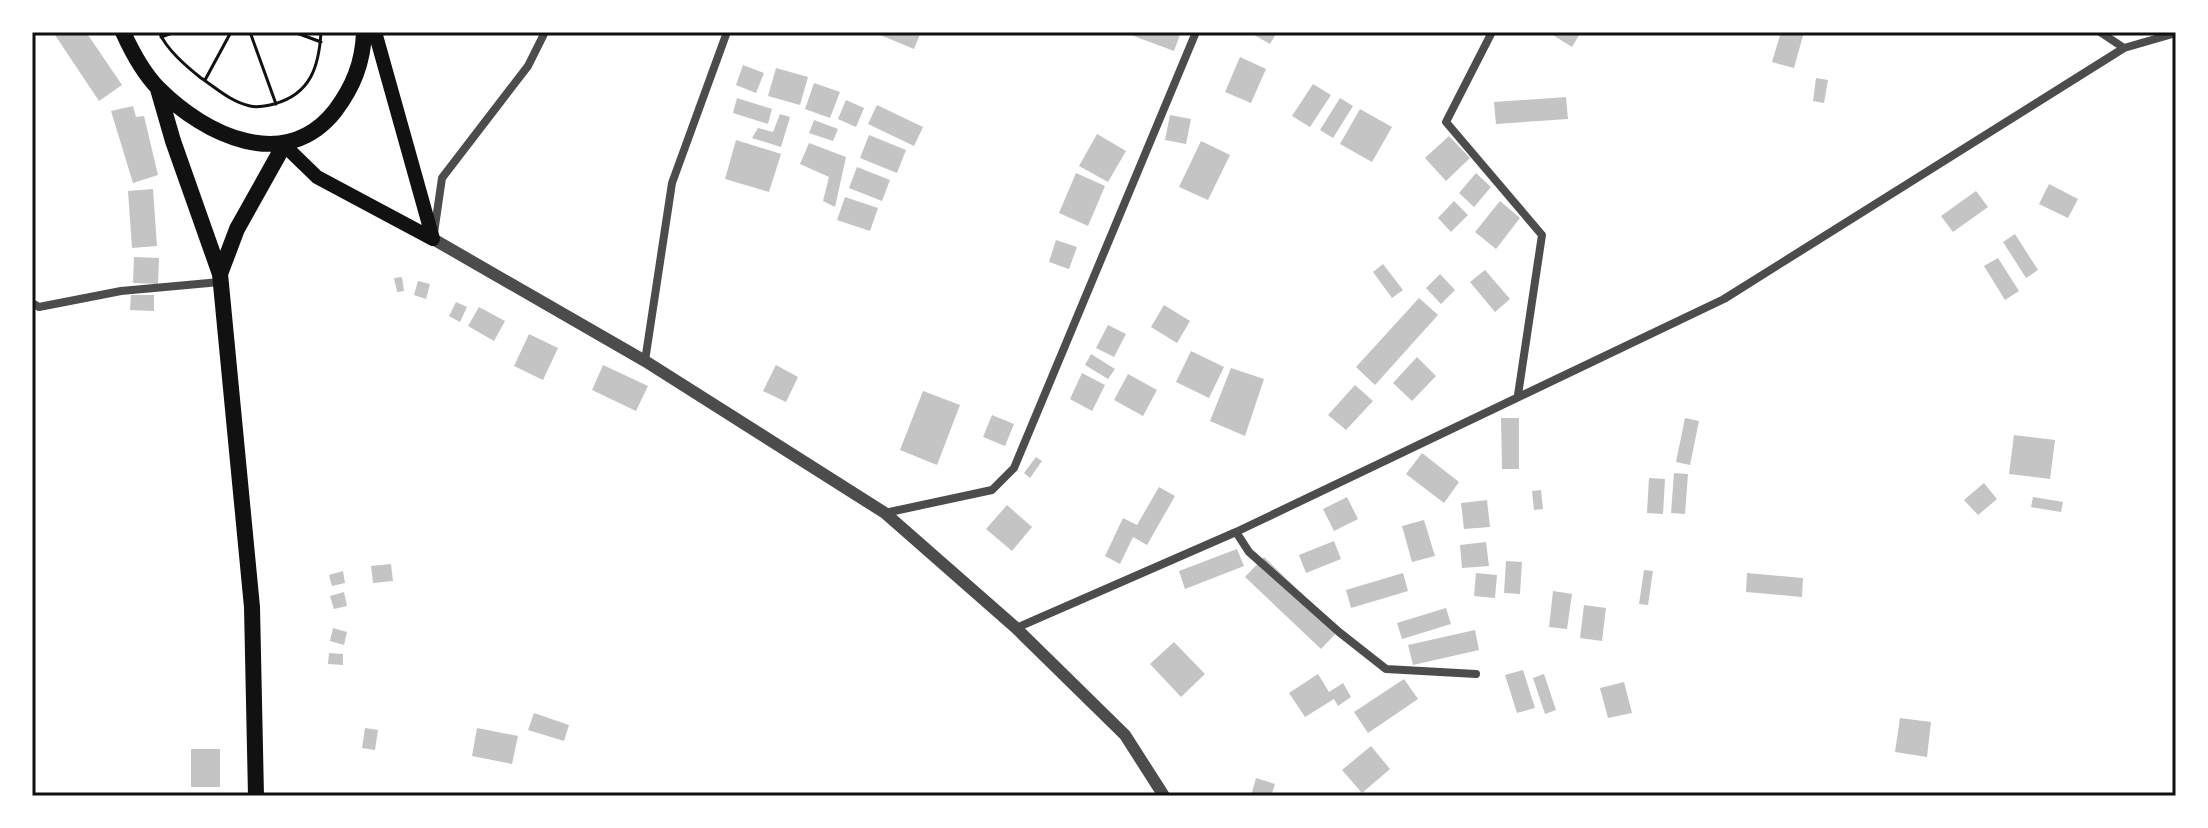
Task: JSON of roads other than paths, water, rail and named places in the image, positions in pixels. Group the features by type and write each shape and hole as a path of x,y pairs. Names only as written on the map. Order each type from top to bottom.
{"main road":[{"path":"123,32 158,89 189,192 220,278 252,607 256,796"},
{"path":"158,89 218,132 246,142 284,145 317,128 347,95 360,66 364,32"},
{"path":"375,32 433,239"},
{"path":"284,145 317,177 433,239"},
{"path":"220,278 237,229 284,145"}],"street":[{"path":"545,32 528,66 442,178 433,239 645,361 885,513 1016,628 1125,735 1164,796"},
{"path":"645,361 672,183 727,32"},
{"path":"885,513 992,490 1014,468 1196,32"},
{"path":"1492,32 1446,122 1542,235 1518,395"},
{"path":"2100,32 2124,48"},
{"path":"1016,628 1236,532 1724,299 2124,48 2176,33"},
{"path":"32,303 39,307 121,291 220,278"},
{"path":"1236,532 1249,552 1386,669 1476,674"}]}
